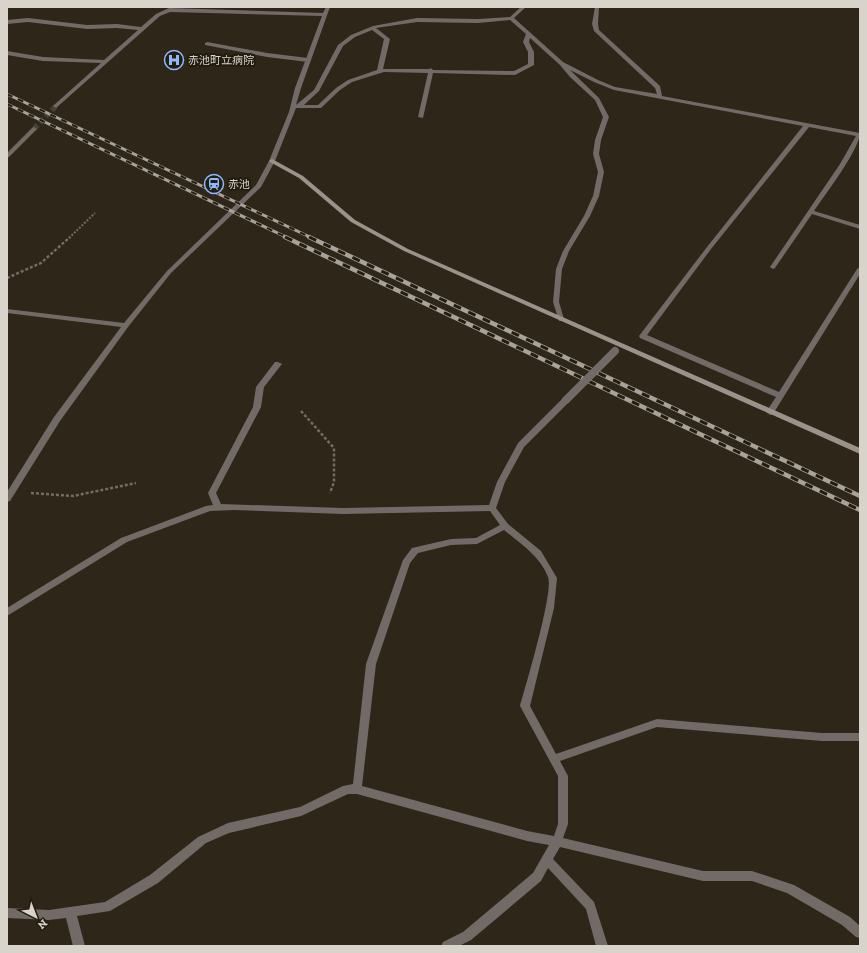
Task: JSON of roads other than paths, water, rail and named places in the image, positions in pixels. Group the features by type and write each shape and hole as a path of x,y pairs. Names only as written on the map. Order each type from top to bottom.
{"street":[{"path":"7,499 57,419 126,325 169,272 259,186 272,161 292,112 298,88 328,7"},
{"path":"292,112 316,91 341,45 353,36 373,28 417,20 478,21 511,18 524,7"},
{"path":"597,7 595,24 597,31 658,87 660,97"},
{"path":"56,106 158,15 169,10 233,10 324,15"},
{"path":"511,18 597,98 606,117 598,140 596,154 601,172 596,196 587,216 566,251 559,268 556,302 561,319"},
{"path":"7,22 28,20 87,27 117,26 142,29"},
{"path":"373,28 387,39 380,71"},
{"path":"299,106 319,107 338,89 350,81 380,71 431,70 515,73 532,65 531,52 526,42 529,34"},
{"path":"207,44 267,55 308,60"},
{"path":"7,53 43,59 106,62"},
{"path":"561,63 596,81 614,88 860,135 843,164 773,267"},
{"path":"421,117 431,70"},
{"path":"780,396 643,336 709,248 807,125"},
{"path":"7,156 34,129"},
{"path":"272,161 301,177 352,221 406,250 860,451"},
{"path":"811,212 860,227"},
{"path":"770,412 860,269"},
{"path":"7,311 126,325"},
{"path":"492,508 501,482 521,445 620,345"},
{"path":"218,507 212,493 257,407 260,387 278,364"},
{"path":"7,612 124,540 208,508 234,507 323,510 492,508"},
{"path":"447,946 467,936 537,878 557,841 564,824 563,776 525,706 550,608 553,578 538,553 505,526 492,508"},
{"path":"357,789 371,664 406,562 415,550 451,542 477,541 505,526"},
{"path":"554,759 657,723 822,737 860,737"},
{"path":"7,913 49,915 106,907 154,879 202,840 228,828 301,810 347,789 357,789 527,836 557,841 703,876 752,876 790,889 846,921 860,933"},
{"path":"547,860 590,906 602,946"},
{"path":"70,912 79,946"}],"tunnel":[{"path":"34,129 56,106"}],"railway":[{"path":"7,94 312,238"},
{"path":"7,104 288,238"},
{"path":"285,237 860,510"},
{"path":"309,237 860,496"}],"place":[{"name":"赤池町立病院","path":"174,60"},
{"name":"赤池","path":"214,184"}]}
